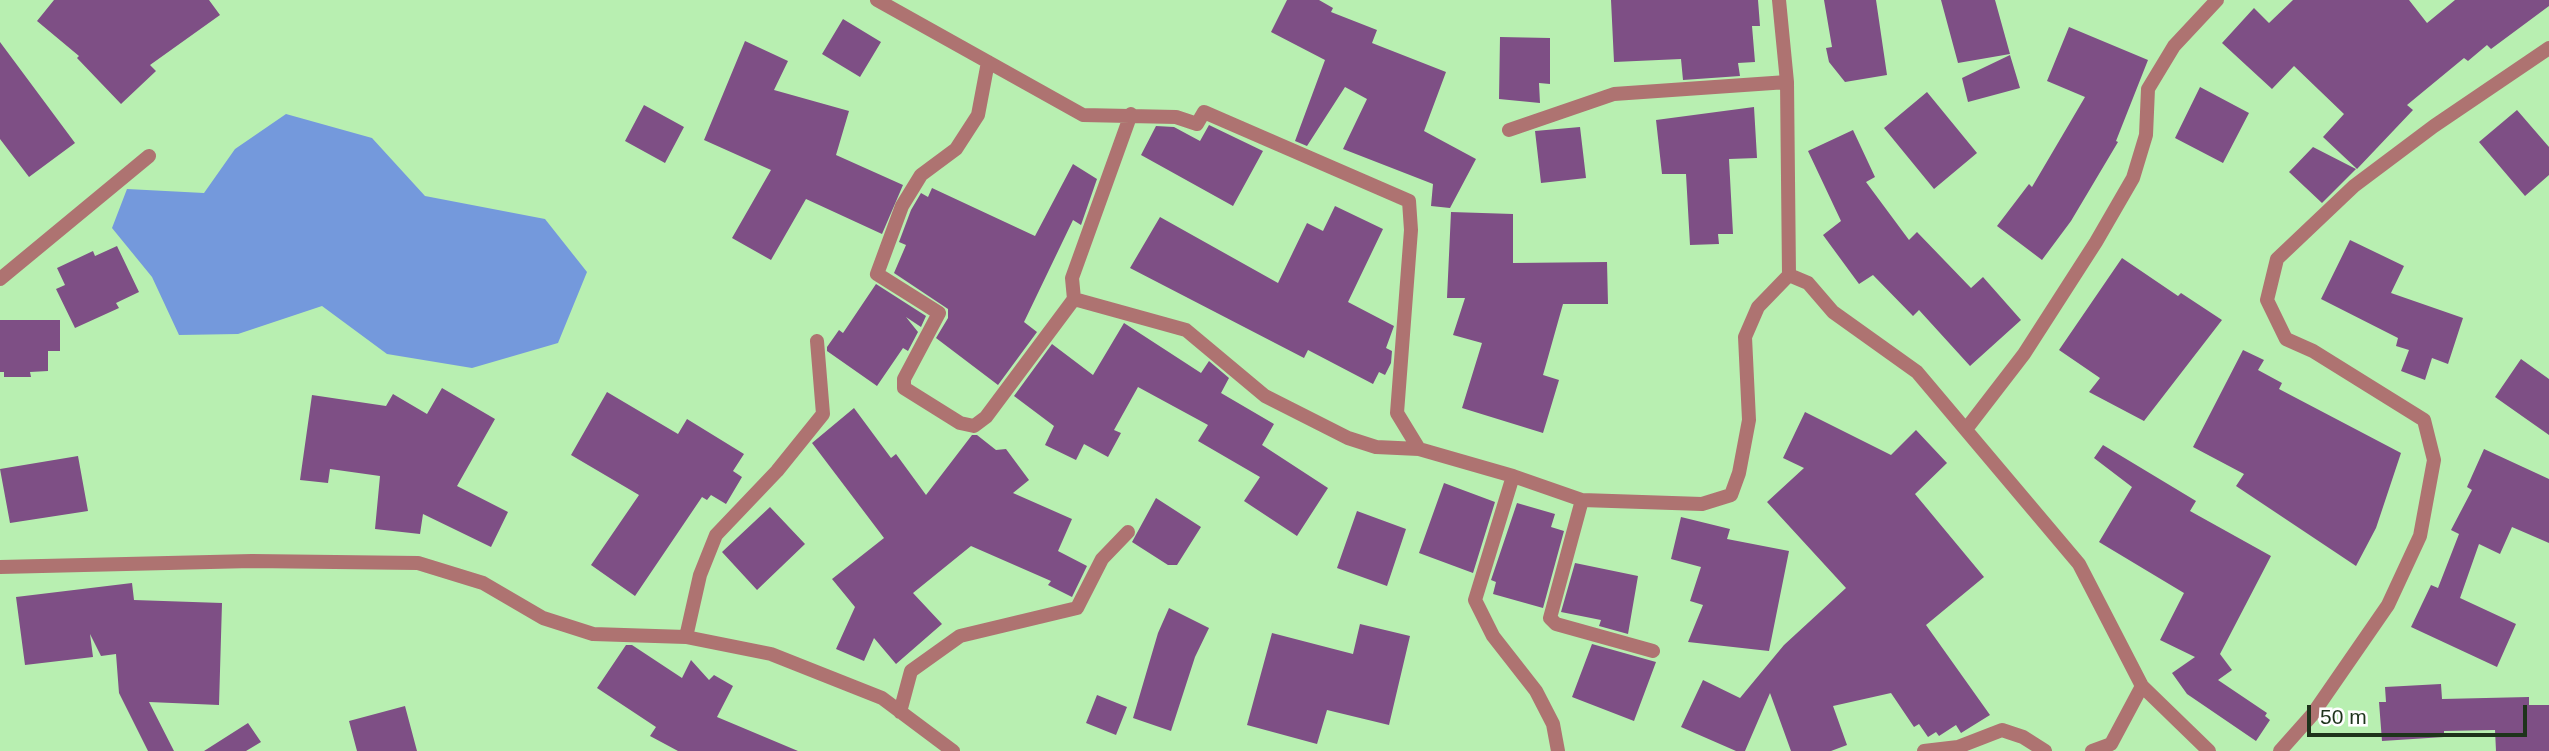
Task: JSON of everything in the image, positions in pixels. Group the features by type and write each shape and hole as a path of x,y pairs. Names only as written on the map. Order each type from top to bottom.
{"street":[{"path":"877,0 1083,115 1176,117 1197,124 1204,112 1409,201 1411,230 1397,413 1419,449"},
{"path":"1074,299 1186,330 1265,396 1348,438 1376,447 1419,449 1513,476 1582,500 1702,504 1731,495 1739,473 1749,419 1745,337 1758,307 1789,275 1787,82 1779,0"},
{"path":"1967,428 2024,354 2096,242 2133,178 2146,135 2148,89 2174,46 2217,0"},
{"path":"2280,751 2312,715 2388,605 2420,536 2434,460 2424,420 2313,351 2286,339 2267,300 2277,260 2354,186 2434,126 2549,48"},
{"path":"988,62 978,116 956,149 921,175 902,206 877,274 939,313 904,379 904,388 960,423 974,426 986,417 1074,299 1072,278 1131,114"},
{"path":"1509,130 1614,94 1787,82"},
{"path":"0,279 149,156"},
{"path":"1789,275 1808,283 1833,312 1917,372 1967,428 2079,564 2142,686 2209,751"},
{"path":"686,637 700,575 716,535 777,471 823,414 817,341"},
{"path":"1513,476 1475,600 1493,636 1536,691 1553,724 1558,751"},
{"path":"1582,500 1550,618 1567,627 1653,650"},
{"path":"900,712 911,671 960,636 1077,608 1102,559 1128,532"},
{"path":"0,567 252,561 418,563 483,583 543,618 593,634 686,637 771,654 882,698 953,751"},
{"path":"2092,751 2111,744 2142,686"},
{"path":"1924,751 1958,747 2002,730 2023,737 2045,751"}],"water":[{"path":"286,114 372,138 425,196 545,219 587,272 558,343 472,368 387,354 322,306 238,334 179,335 152,277 112,228 127,189 204,193 235,149"}],"building":[{"path":"54,0 209,0 220,15 150,65 156,71 121,104 77,58 79,56 37,21"},
{"path":"1287,0 1319,0 1333,8 1331,12 1377,30 1372,43 1446,72 1424,131 1476,159 1450,208 1431,206 1433,184 1343,149 1367,99 1345,87 1307,146 1295,141 1325,60 1271,32"},
{"path":"1611,0 1758,0 1760,26 1752,26 1755,62 1738,63 1740,76 1683,80 1681,59 1614,62"},
{"path":"1824,0 1876,0 1887,75 1845,82 1829,62 1826,48 1832,47"},
{"path":"1941,0 1995,0 2010,54 1958,63"},
{"path":"2293,0 2409,0 2427,23 2455,0 2549,0 2549,6 2491,49 2487,45 2468,61 2464,58 2407,105 2413,110 2357,169 2323,137 2344,114 2294,66 2272,89 2222,43 2254,8 2269,23"},
{"path":"843,19 881,42 860,77 822,54"},
{"path":"2069,27 2148,60 2116,141 2118,142 2071,221 2042,260 1997,226 2029,184 2032,187 2085,97 2047,81"},
{"path":"1500,37 1550,38 1550,84 1539,83 1540,103 1499,99"},
{"path":"745,41 788,61 774,90 849,111 836,155 903,185 882,234 806,199 771,260 732,238 771,170 704,140"},
{"path":"0,42 75,143 29,177 0,139"},
{"path":"2010,55 2020,88 1968,102 1962,78"},
{"path":"2200,87 2249,113 2223,163 2175,138"},
{"path":"1927,92 1977,153 1934,189 1884,128"},
{"path":"644,105 684,127 665,163 625,141"},
{"path":"1754,107 1757,158 1729,159 1733,234 1718,234 1719,244 1690,245 1686,174 1662,174 1656,120"},
{"path":"2517,110 2549,147 2549,175 2525,196 2479,142"},
{"path":"1209,125 1263,151 1233,206 1141,155 1156,126 1174,127 1200,141"},
{"path":"1580,127 1586,178 1541,183 1535,131"},
{"path":"1853,130 1875,177 1866,182 1909,240 1917,232 1971,288 1983,277 2021,320 1970,366 1919,310 1913,316 1873,275 1859,284 1823,235 1841,221 1808,151"},
{"path":"2313,147 2356,169 2322,203 2289,172"},
{"path":"1073,164 1097,179 1081,225 1073,220 1024,322 1037,332 998,385 936,338 948,318 948,309 894,273 906,245 899,242 911,210 921,193 928,197 932,188 1035,236"},
{"path":"1335,206 1383,229 1348,302 1394,326 1386,348 1392,351 1391,363 1385,375 1379,372 1373,384 1308,350 1304,358 1130,268 1160,217 1278,283 1307,223 1323,231"},
{"path":"1451,212 1513,214 1513,263 1607,262 1608,304 1563,304 1543,375 1559,380 1543,433 1462,408 1482,343 1453,335 1465,298 1447,298"},
{"path":"2350,240 2404,266 2391,293 2463,318 2448,364 2432,358 2425,380 2401,371 2409,350 2396,346 2398,338 2321,299"},
{"path":"117,246 139,292 116,303 119,308 75,328 56,289 65,285 57,268 93,251 95,256"},
{"path":"2122,258 2178,296 2181,293 2222,320 2144,421 2089,392 2100,378 2059,350"},
{"path":"876,284 926,316 921,327 906,317 918,332 908,351 903,348 877,386 827,351 839,330 843,333"},
{"path":"0,320 60,320 60,351 48,351 48,371 30,372 31,377 4,377 4,372 0,372"},
{"path":"1124,323 1201,373 1209,361 1229,378 1221,393 1274,424 1262,445 1328,488 1297,536 1244,501 1260,477 1198,441 1208,425 1138,387 1114,430 1121,433 1108,457 1084,444 1076,460 1045,445 1054,426 1014,396 1052,344 1093,375"},
{"path":"2243,350 2264,360 2258,370 2282,383 2279,389 2401,453 2376,528 2356,566 2236,486 2244,474 2193,447"},
{"path":"2521,359 2549,379 2549,435 2495,397"},
{"path":"442,388 495,419 457,486 508,512 491,547 423,514 420,534 375,529 380,476 330,469 328,483 300,480 312,395 386,406 393,394 427,414"},
{"path":"607,392 678,434 687,419 744,454 733,471 742,477 726,504 711,495 707,500 702,497 635,596 591,565 639,495 571,455"},
{"path":"854,408 891,458 896,454 926,495 972,435 977,435 996,450 1006,449 1029,480 1013,493 1072,519 1058,551 1087,566 1072,597 1048,585 1051,581 971,546 913,593 942,624 896,664 874,638 864,661 836,649 855,607 832,579 884,538 812,443"},
{"path":"1805,412 1891,455 1916,430 1947,463 1915,494 1984,577 1926,625 1990,715 1961,733 1956,725 1939,736 1936,732 1928,737 1919,724 1914,727 1891,693 1833,706 1847,745 1831,751 1791,751 1770,693 1745,751 1736,751 1681,727 1703,680 1740,698 1784,645 1846,588 1767,502 1804,468 1783,458"},
{"path":"2103,445 2196,501 2190,511 2271,556 2220,654 2232,670 2218,680 2267,713 2265,716 2270,720 2256,741 2187,694 2172,673 2195,657 2160,640 2184,593 2099,542 2132,487 2094,458"},
{"path":"2484,449 2549,479 2549,543 2512,527 2500,554 2479,544 2460,598 2516,624 2497,667 2411,627 2431,585 2438,588 2459,534 2451,530 2472,490 2467,487"},
{"path":"78,456 88,511 10,523 0,469"},
{"path":"1444,483 1495,502 1473,573 1419,553"},
{"path":"1156,498 1201,527 1177,565 1168,565 1132,542"},
{"path":"1517,503 1555,514 1551,527 1564,531 1543,608 1493,594 1496,582 1491,580"},
{"path":"770,507 805,544 757,590 722,552"},
{"path":"1357,511 1406,529 1387,586 1337,568"},
{"path":"1681,517 1730,529 1727,539 1789,551 1769,651 1688,642 1703,605 1690,601 1701,567 1671,559"},
{"path":"1575,563 1638,576 1628,634 1599,626 1601,620 1561,612"},
{"path":"132,583 134,600 222,603 219,705 149,702 174,751 148,751 119,693 116,654 101,656 90,634 93,657 25,665 16,597"},
{"path":"1169,608 1209,628 1195,657 1171,731 1133,718 1158,633"},
{"path":"1360,624 1410,636 1389,725 1327,710 1317,744 1247,725 1272,633 1353,654"},
{"path":"1592,644 1656,662 1634,721 1572,697"},
{"path":"626,645 632,645 682,678 691,660 709,680 714,675 733,686 717,717 798,751 678,751 650,736 656,727 597,688"},
{"path":"2441,684 2442,699 2529,697 2529,705 2549,705 2549,751 2496,751 2495,730 2444,731 2444,737 2382,741 2379,702 2386,702 2385,687"},
{"path":"1097,695 1127,707 1116,735 1086,723"},
{"path":"405,706 417,751 357,751 349,721"},
{"path":"248,723 261,742 246,751 204,751"}]}
